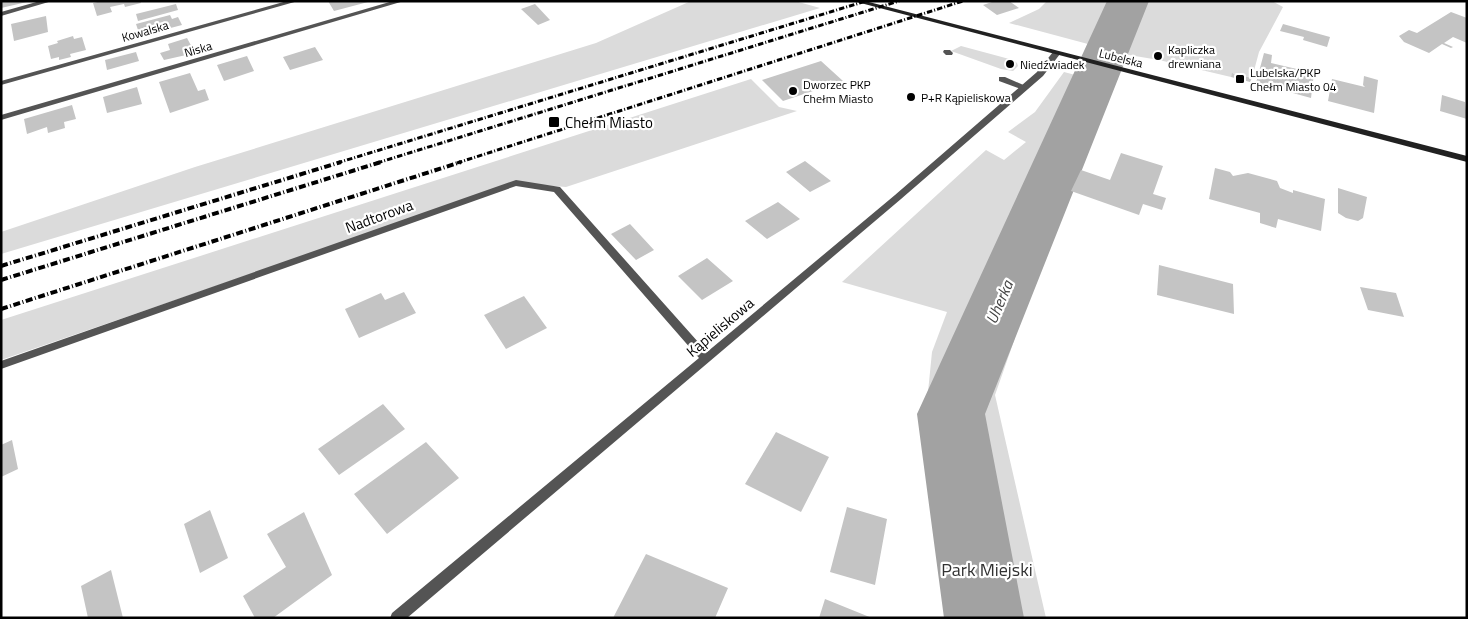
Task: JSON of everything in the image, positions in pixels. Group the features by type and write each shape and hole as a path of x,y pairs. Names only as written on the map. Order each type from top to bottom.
{"main road":[{"name":"Lubelska","path":"856,1 1467,159"}],"street":[{"path":"1,14 49,1"},
{"name":"Kowalska","path":"1,83 295,1"},
{"name":"Niska","path":"1,118 401,1"},
{"name":"Kąpieliskowa","path":"398,618 898,197 1040,74 1056,54"},
{"path":"1002,79 1024,87"},
{"name":"Nadtorowa","path":"1,364 516,183 557,189 706,358"}],"green space":[{"path":"691,1 795,1 820,8 1,254 1,232 195,167 596,43"},
{"path":"1047,1 1272,1 1283,7 1259,52 1252,78 1233,73 1231,77 1129,55 1009,23 1039,9"},
{"path":"961,46 1013,60 1018,66 1013,71 1001,69 951,51"},
{"name":"Park Miejski","path":"1064,72 1102,82 1065,169 1005,333 1015,338 995,395 1046,618 945,618 925,422 932,352 947,312 842,282 986,150 1004,160 1026,142 1008,132 1035,112"},
{"path":"751,79 779,107 797,111 566,187 516,183 1,360 1,320"}],"building":[{"path":"1,1 27,1 27,2 1,8"},
{"path":"102,1 140,1 141,3 125,7 124,4 110,7 112,12 97,16 93,3"},
{"path":"328,1 368,1 368,2 334,11"},
{"path":"995,1 1009,1 1019,8 997,15 983,5"},
{"path":"176,4 178,10 138,21 136,14"},
{"path":"535,4 550,20 538,25 521,9"},
{"path":"1451,12 1467,18 1467,43 1453,37 1444,43 1453,47 1442,44 1429,53 1404,42 1399,36 1409,30 1417,33"},
{"path":"170,15 172,19 178,17 182,25 140,36 136,24"},
{"path":"46,16 48,32 14,41 11,24"},
{"path":"1283,24 1330,37 1327,47 1303,40 1304,37 1280,31"},
{"path":"73,36 74,39 82,37 86,50 70,54 71,57 59,60 59,57 51,59 48,46"},
{"path":"187,38 195,53 164,60 160,53 170,50 168,44"},
{"path":"315,47 323,60 290,70 283,57"},
{"path":"136,52 139,61 107,70 105,60"},
{"path":"1264,53 1272,55 1271,63 1314,73 1311,98 1256,83"},
{"path":"247,56 254,71 224,81 217,65"},
{"name":"Dworzec PKP Chełm Miasto","path":"821,61 843,81 783,101 762,80"},
{"path":"190,73 198,91 205,89 209,100 170,113 159,82"},
{"path":"1232,73 1252,78 1250,82 1231,77"},
{"path":"1364,76 1378,80 1374,113 1328,101 1332,79 1365,87 1363,85"},
{"path":"137,87 142,104 107,113 103,97"},
{"path":"1442,95 1465,102 1467,119 1440,111"},
{"path":"72,105 76,119 64,122 65,128 48,133 47,127 27,134 24,119"},
{"path":"1121,153 1163,166 1153,194 1166,198 1162,210 1143,204 1139,215 1071,191 1081,170 1110,180"},
{"path":"805,161 831,181 810,192 786,172"},
{"path":"1215,168 1230,172 1233,176 1248,173 1277,181 1280,188 1293,193 1293,190 1325,199 1321,231 1278,219 1276,228 1260,223 1260,213 1209,199"},
{"path":"1338,188 1367,197 1363,218 1358,221 1346,218 1338,213"},
{"path":"778,202 800,219 767,239 745,221"},
{"path":"630,224 654,250 636,260 611,234"},
{"path":"707,258 733,281 702,300 678,276"},
{"path":"1159,265 1233,284 1234,314 1157,295"},
{"path":"1360,287 1396,293 1404,317 1368,310"},
{"path":"404,292 416,313 359,338 345,309 381,293 385,300"},
{"path":"524,296 547,328 506,349 484,315"},
{"path":"383,404 405,429 339,475 318,449"},
{"path":"776,432 829,457 801,512 745,484"},
{"path":"12,440 18,469 1,477 1,445"},
{"path":"426,442 459,478 387,534 354,494"},
{"path":"847,507 887,519 875,585 830,572"},
{"path":"210,510 228,558 200,573 184,524"},
{"path":"304,512 332,575 273,618 255,618 243,596 286,567 267,534"},
{"path":"646,554 728,588 715,618 613,618"},
{"path":"111,570 123,618 88,618 81,586"},
{"path":"825,599 872,618 819,618"}],"waterway":[{"name":"Uherka","path":"984,618 951,414 1128,1"}],"railway":[{"path":"337,163 866,1"},
{"path":"377,163 899,1"},
{"path":"457,163 963,1"},
{"path":"1,266 341,162"},
{"path":"1,280 381,162"},
{"path":"1,309 461,162"}],"place":[{"name":"Kapliczka drewniana","path":"1158,56"},
{"name":"Niedźwiadek","path":"1010,64"},
{"name":"Lubelska/PKP Chełm Miasto 04","path":"1240,79"},
{"name":"Dworzec PKP Chełm Miasto","path":"793,91"},
{"name":"P+R Kąpieliskowa","path":"911,97"},
{"name":"Chełm Miasto","path":"554,122"}]}
